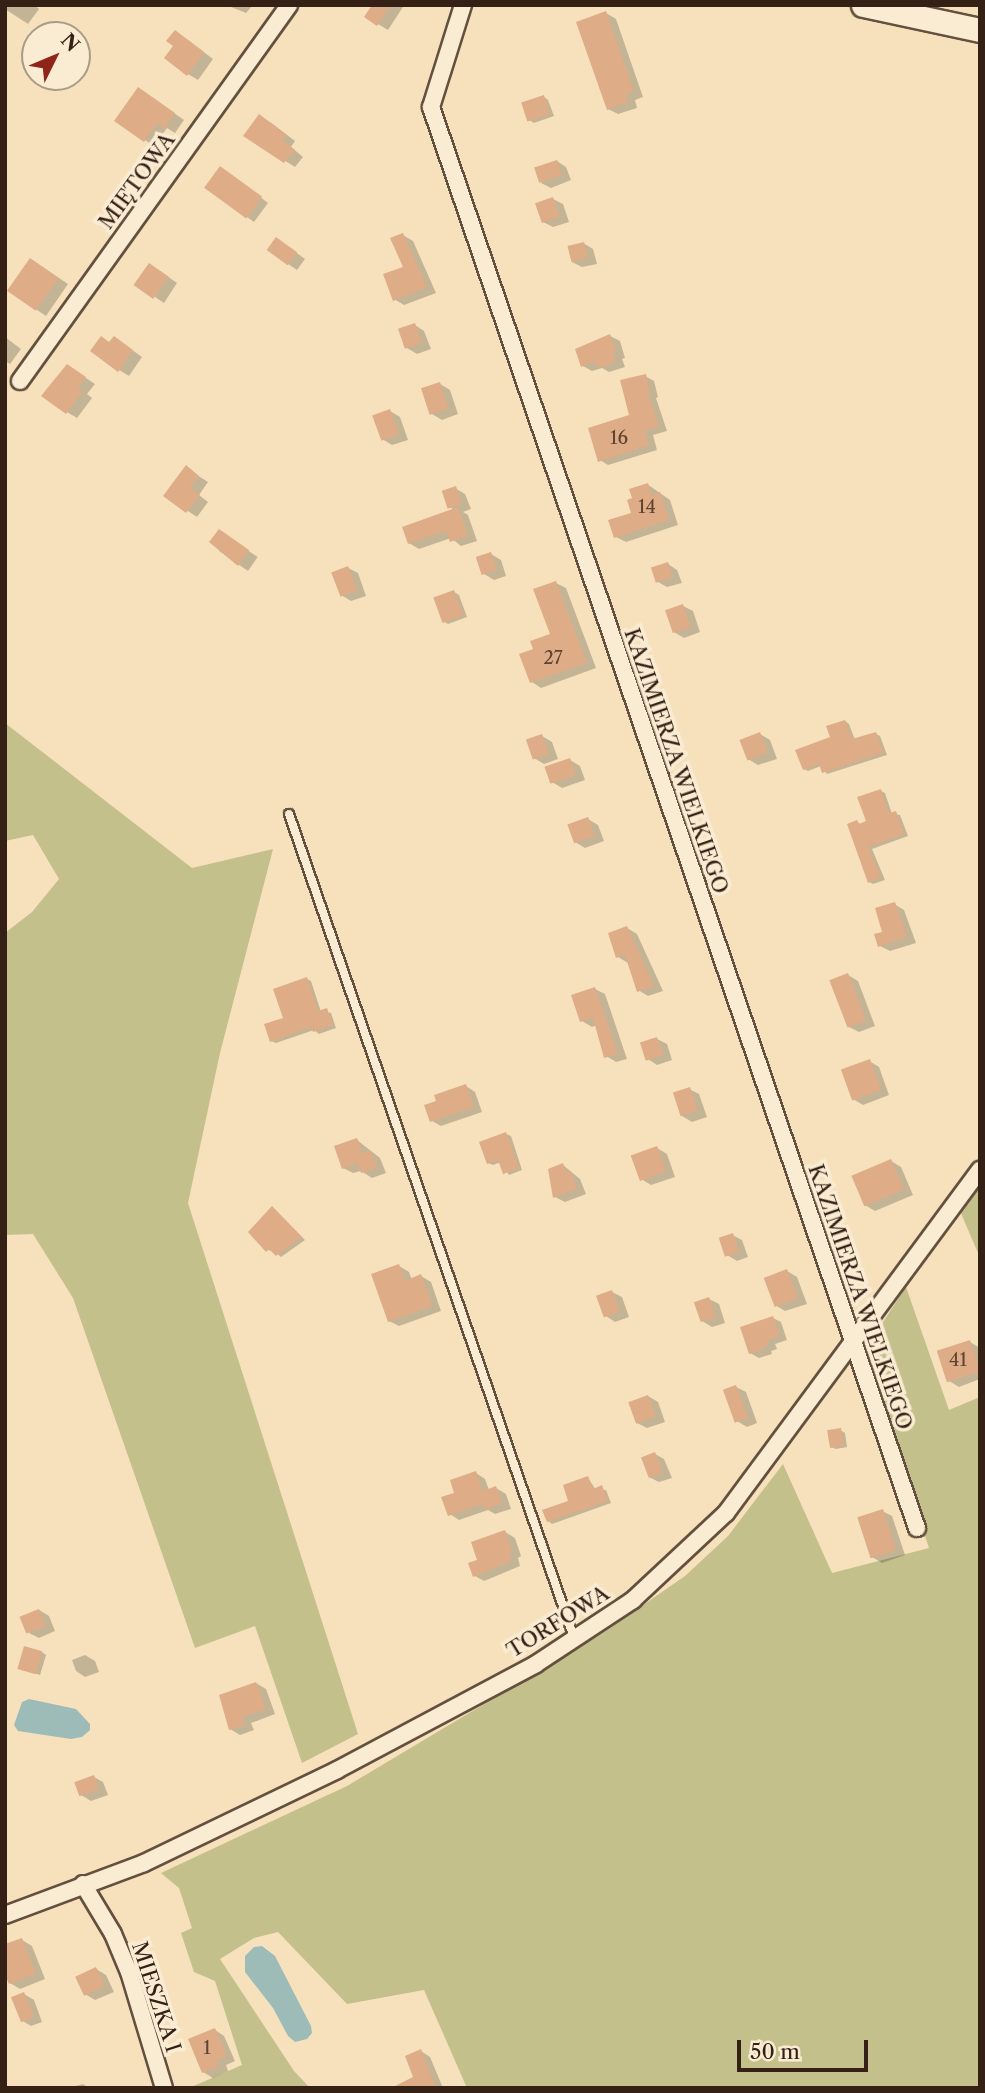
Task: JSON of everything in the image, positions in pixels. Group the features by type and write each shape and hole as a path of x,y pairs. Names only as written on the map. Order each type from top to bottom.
{"street":[{"name":"MIĘTOWA","path":"20,382 289,5"},
{"name":"KAZIMIERZA WIELKIEGO","path":"463,5 431,107 916,1528"},
{"path":"863,5 980,30"},
{"name":"TORFOWA","path":"5,1914 144,1863 337,1770 575,1641 633,1600 726,1513 980,1170"},
{"name":"MIESZKA I","path":"83,1884 113,1934 129,1972 164,2088"}],"lane":[{"path":"289,814 575,1641"}],"shaded area":[{"path":"5,723 192,868 273,849 220,1053 188,1203 358,1734 302,1763 255,1626 195,1648 73,1298 33,1234 5,1235 5,933 32,912 59,879 33,835 5,841"},
{"path":"980,1185 980,1252 978,1253 960,1211"},
{"path":"906,1287 949,1410 980,1397 980,2088 467,2088 424,1990 347,2004 278,1932 254,1938 220,1959 294,2071 310,2088 189,2088 242,2065 215,1981 194,1972 181,1933 192,1928 179,1888 161,1873 347,1786 603,1633 685,1576 728,1536 783,1464 832,1573 929,1548 864,1351"}],"water":[{"path":"29,1699 76,1709 90,1724 90,1730 82,1737 71,1739 18,1731 14,1725 22,1702"},
{"path":"262,1946 275,1956 311,2026 312,2033 307,2039 295,2042 288,2036 273,2008 245,1972 245,1956 254,1947"}],"building":[{"path":"372,5 391,5 377,26 364,17"},
{"path":"606,11 634,91 626,95 628,102 607,110 576,22"},
{"path":"175,30 204,52 187,76 164,58 173,46 166,41"},
{"path":"138,87 175,113 164,129 157,123 144,142 114,121"},
{"path":"544,95 550,114 527,121 521,102"},
{"path":"259,114 287,135 282,140 295,150 284,163 243,136"},
{"path":"557,160 562,175 539,183 534,167"},
{"path":"220,166 262,197 246,218 204,188"},
{"path":"553,197 560,217 542,223 535,203"},
{"path":"403,233 427,287 393,301 383,274 403,267 390,238"},
{"path":"276,237 297,252 288,265 267,250"},
{"path":"584,242 588,258 571,262 568,246"},
{"path":"30,258 59,278 36,311 7,291"},
{"path":"149,263 169,277 153,299 134,285"},
{"path":"415,323 422,343 405,349 398,329"},
{"path":"610,334 616,362 598,368 596,362 581,367 575,349"},
{"path":"101,336 109,342 114,336 133,350 118,372 90,351"},
{"path":"67,364 86,377 78,387 83,391 66,414 41,396"},
{"path":"646,374 648,393 659,426 645,431 649,445 598,462 588,428 629,415 620,380"},
{"path":"440,382 449,409 430,415 421,388"},
{"path":"390,409 399,434 381,441 372,415"},
{"path":"186,465 199,476 190,488 200,495 186,513 163,496"},
{"path":"648,483 652,495 660,492 669,520 614,538 608,520 631,513 627,500 632,498 629,489"},
{"path":"456,486 462,504 448,509 442,491"},
{"path":"458,507 468,536 450,542 446,531 408,544 402,527"},
{"path":"219,529 249,550 238,566 209,542"},
{"path":"491,552 497,570 482,575 476,557"},
{"path":"668,562 673,577 656,583 651,568"},
{"path":"348,566 357,590 341,597 331,572"},
{"path":"556,581 587,663 530,683 519,654 533,649 530,641 550,634 533,589"},
{"path":"454,590 463,615 443,623 433,598"},
{"path":"683,604 691,627 673,633 665,610"},
{"path":"845,720 852,739 876,732 883,753 822,773 819,764 803,770 795,750 830,737 826,726"},
{"path":"760,732 768,753 747,760 739,740"},
{"path":"542,734 549,754 533,759 526,740"},
{"path":"570,758 576,775 550,784 544,767"},
{"path":"881,789 889,813 896,811 904,834 868,847 881,877 868,883 847,824 857,820 859,824 866,821 857,797"},
{"path":"588,817 595,836 574,843 567,825"},
{"path":"895,902 907,937 878,947 874,934 882,932 875,908"},
{"path":"627,926 654,986 637,992 625,955 616,958 608,933"},
{"path":"848,973 866,1021 848,1028 829,980"},
{"path":"307,977 318,1011 327,1008 333,1025 313,1032 311,1027 270,1042 264,1024 283,1018 273,989"},
{"path":"595,987 618,1054 604,1058 593,1018 580,1022 571,995"},
{"path":"657,1037 663,1055 646,1061 640,1043"},
{"path":"870,1059 881,1090 852,1101 841,1070"},
{"path":"466,1084 474,1107 430,1122 424,1105 436,1101 434,1095"},
{"path":"690,1087 698,1111 681,1116 673,1093"},
{"path":"506,1132 519,1168 503,1174 498,1160 487,1164 479,1142"},
{"path":"357,1138 363,1153 371,1151 377,1168 361,1173 357,1163 342,1169 334,1146"},
{"path":"657,1146 666,1171 640,1181 631,1156"},
{"path":"891,1159 904,1189 864,1206 851,1176"},
{"path":"563,1163 567,1173 571,1171 577,1189 553,1198 548,1169"},
{"path":"272,1206 302,1237 276,1256 269,1249 266,1252 248,1232"},
{"path":"733,1233 739,1252 725,1257 719,1238"},
{"path":"399,1264 405,1281 421,1274 432,1306 388,1322 371,1274"},
{"path":"787,1269 798,1298 775,1307 764,1278"},
{"path":"612,1290 620,1312 604,1317 596,1296"},
{"path":"709,1297 716,1317 701,1322 694,1302"},
{"path":"773,1316 780,1336 768,1340 769,1344 763,1347 764,1349 749,1354 740,1327"},
{"path":"970,1340 980,1371 947,1382 937,1351"},
{"path":"736,1385 748,1418 735,1423 723,1390"},
{"path":"648,1395 656,1417 636,1424 628,1402"},
{"path":"841,1428 844,1446 830,1448 827,1430"},
{"path":"655,1452 663,1473 649,1478 641,1457"},
{"path":"476,1471 483,1491 496,1486 502,1503 484,1510 482,1504 448,1516 441,1497 454,1493 450,1480"},
{"path":"588,1476 593,1489 602,1485 608,1501 547,1522 542,1510 568,1501 563,1485"},
{"path":"883,1509 896,1550 871,1558 857,1517"},
{"path":"505,1530 512,1551 509,1552 511,1561 473,1577 468,1563 477,1560 471,1542"},
{"path":"39,1609 46,1626 26,1634 20,1617"},
{"path":"24,1646 42,1651 36,1674 17,1669"},
{"path":"256,1682 266,1709 242,1717 245,1725 229,1730 219,1695"},
{"path":"94,1775 99,1789 79,1796 74,1782"},
{"path":"22,1938 36,1974 9,1984 5,1975 5,1944"},
{"path":"96,1967 105,1986 84,1996 75,1977"},
{"path":"24,1992 34,2017 21,2022 11,1997"},
{"path":"215,2028 227,2056 217,2060 219,2066 202,2073 188,2039"},
{"path":"421,2049 436,2088 391,2088 413,2077 405,2056"}]}
